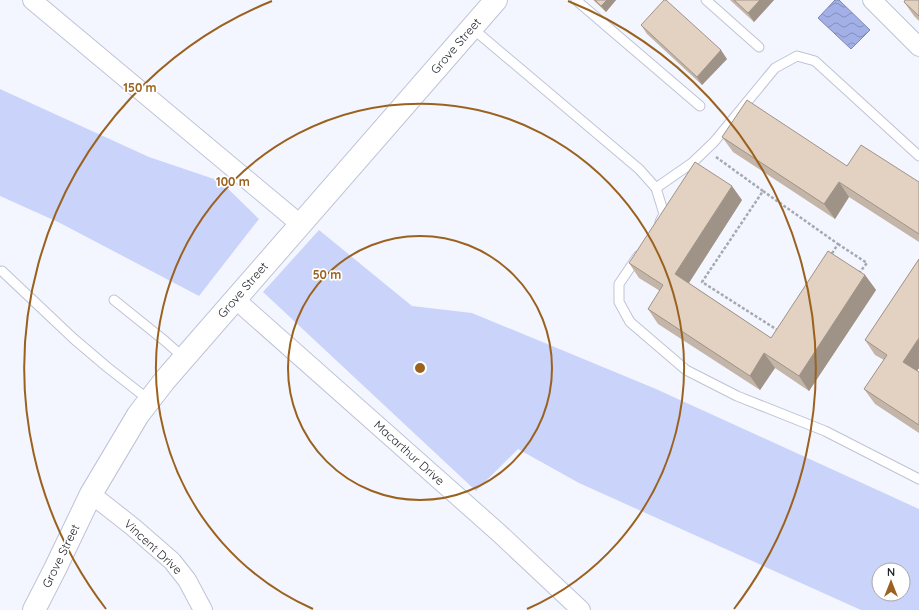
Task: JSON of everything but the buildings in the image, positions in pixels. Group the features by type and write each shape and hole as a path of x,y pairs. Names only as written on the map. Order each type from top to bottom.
{"street":[{"path":"32,0 300,224"},
{"name":"Grove Street","path":"34,610 91,494 138,415 149,400 300,224 496,0"},
{"path":"872,0 919,47"},
{"name":"Macarthur Drive","path":"236,299 499,533 577,609"},
{"name":"Vincent Drive","path":"91,494 133,527 172,562 187,580 203,610"}],"lane":[{"path":"576,0 700,106"},
{"path":"706,0 758,47"},
{"path":"472,28 639,169 656,188 664,214 655,230"},
{"path":"656,188 692,163 714,142 775,68 797,56 816,61 919,156"},
{"path":"644,247 619,284 619,302 630,322 686,370 737,396 825,431 919,479"},
{"path":"2,272 74,339 149,400"},
{"path":"114,300 184,358"}],"path":[{"path":"706,149 763,191 867,263 860,273"},
{"path":"763,191 702,282 781,332"},
{"path":"830,257 838,244"}],"shaded area":[{"path":"0,89 149,157 220,181 259,219 199,296 60,223 0,196"},
{"path":"319,230 412,306 472,313 656,389 919,509 919,610 861,610 579,483 518,449 476,491 263,292"}],"water":[{"path":"835,0 839,0 870,30 851,49 818,18"}]}
